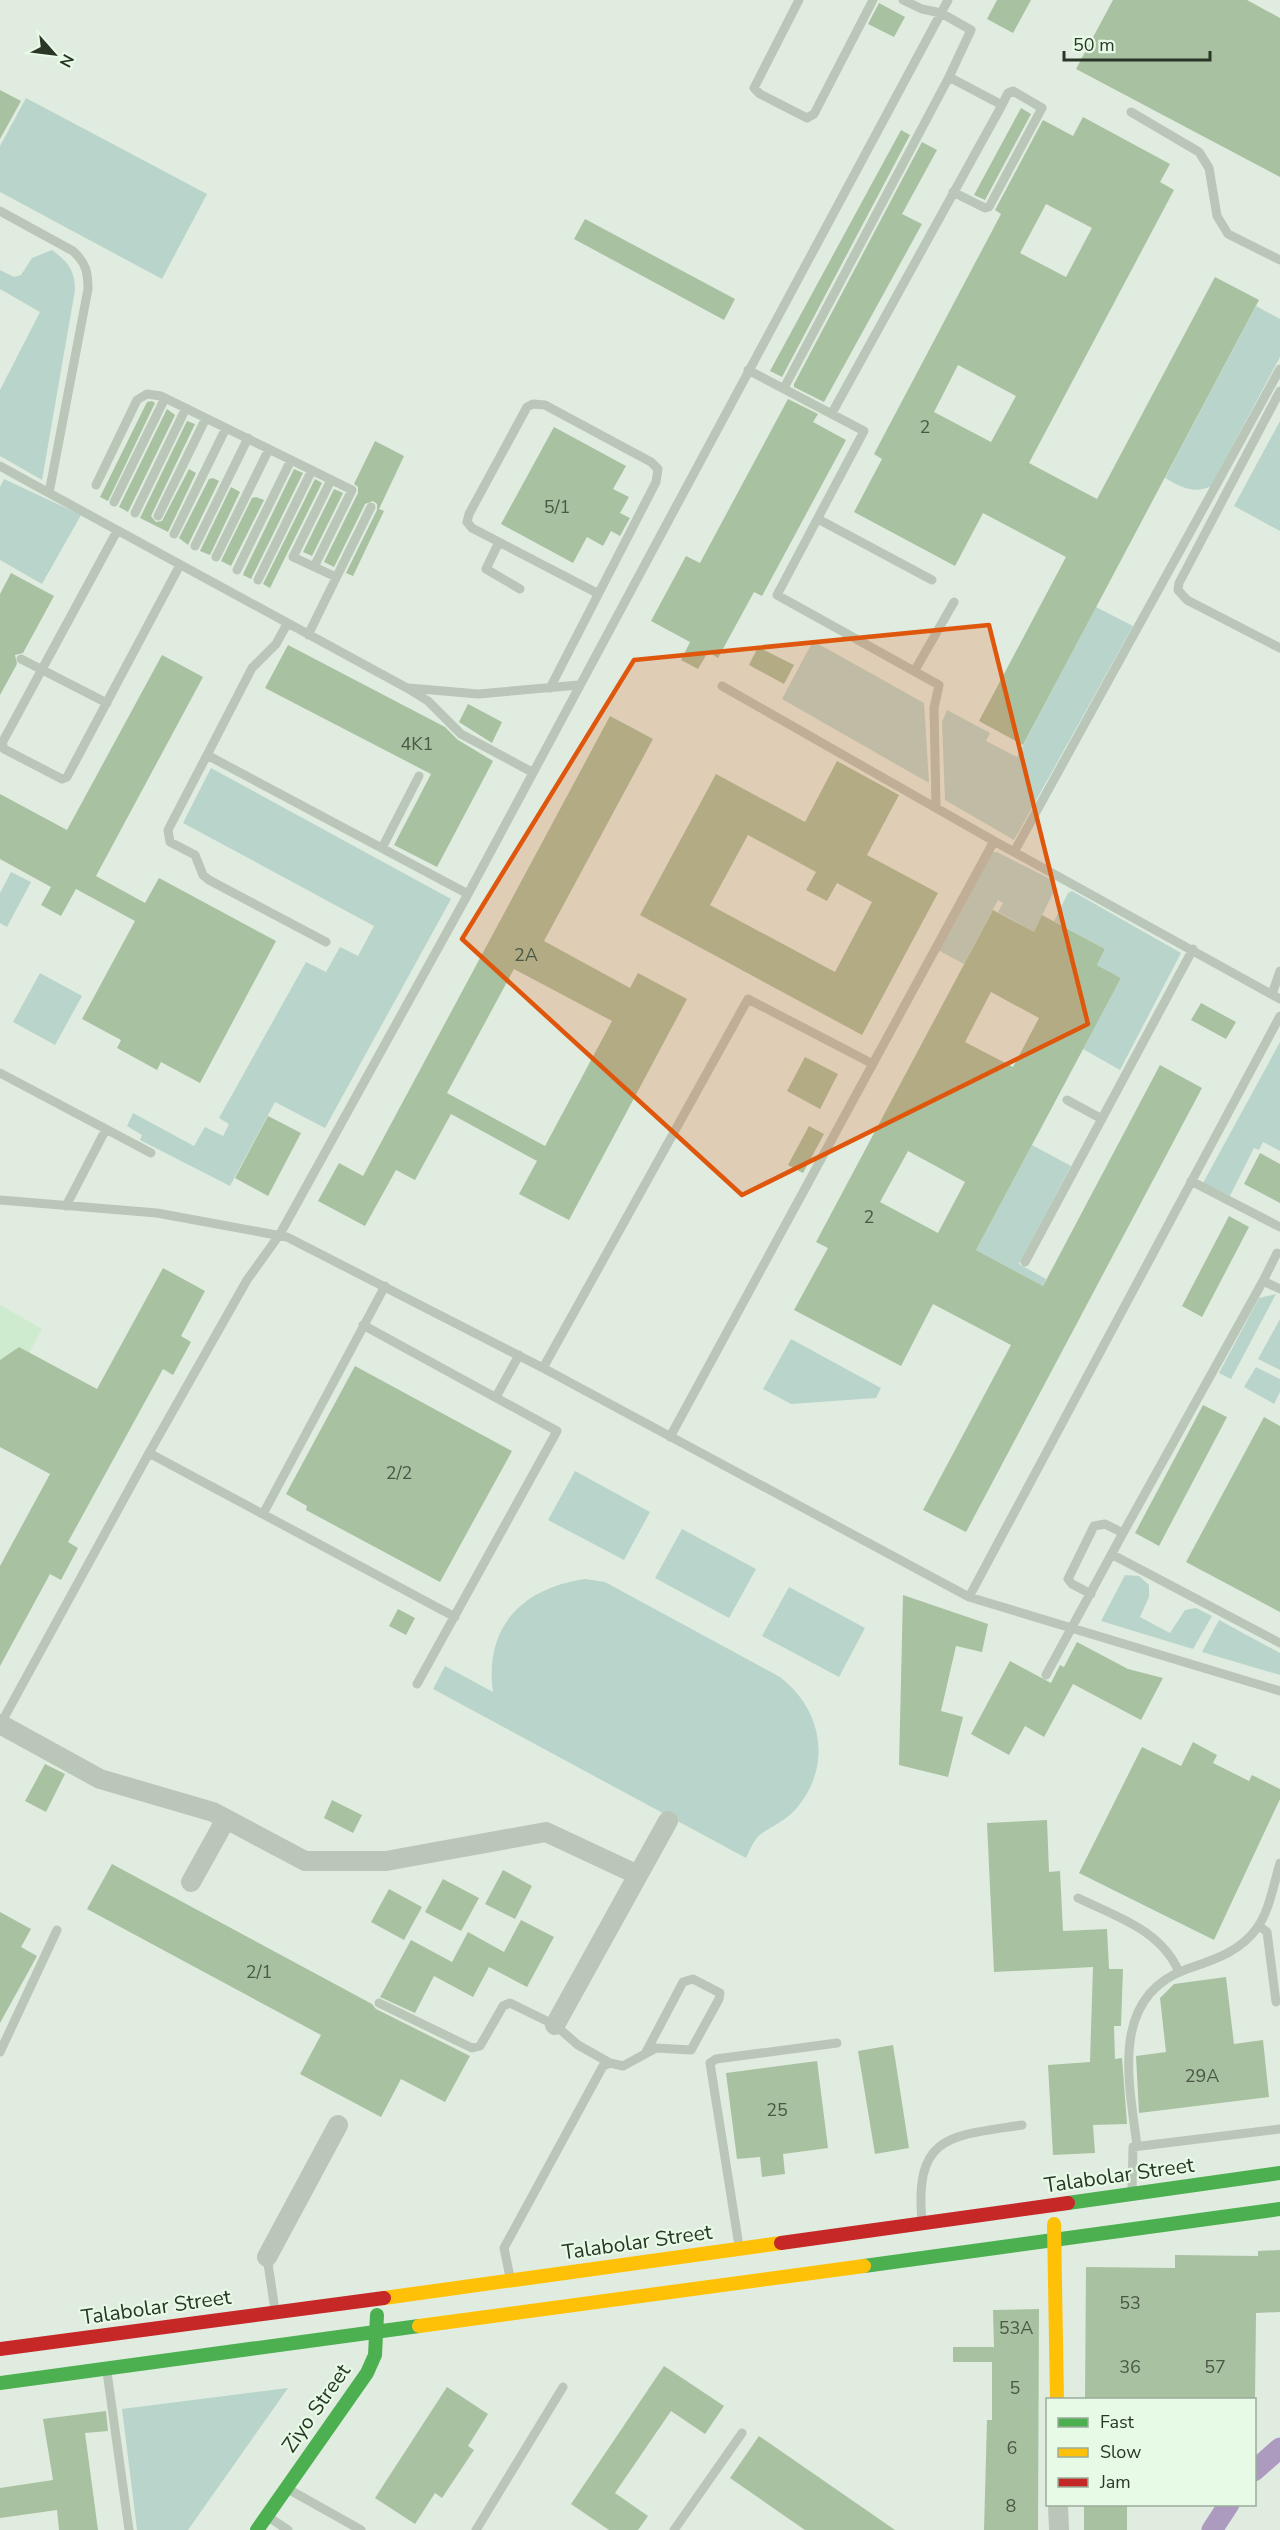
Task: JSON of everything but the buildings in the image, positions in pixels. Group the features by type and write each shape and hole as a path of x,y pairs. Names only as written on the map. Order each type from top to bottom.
{"main road":[{"name":"Talabolar Street","path":"0,2349 510,2281 1280,2173"},
{"path":"1054,2205 1057,2398"},
{"path":"0,2383 1280,2209"},
{"name":"Ziyo Street","path":"257,2530 367,2373 375,2355 378,2333 376,2299"}],"street":[{"path":"0,1725 100,1779 204,1809 294,1857 314,1862 386,1861 546,1832 638,1875"},
{"path":"190,1882 226,1819"},
{"path":"555,2025 668,1821"},
{"path":"267,2257 338,2125"},
{"path":"1058,2506 1059,2530"}],"lane":[{"path":"799,0 754,88 760,94 807,118 814,114 873,0"},
{"path":"784,388 972,33 942,13 922,9 903,0"},
{"path":"0,1725 149,1454 247,1280 280,1234 468,894 948,0"},
{"path":"949,77 1002,105"},
{"path":"832,413 953,192 1002,105 1008,93 1013,91 1042,108 989,207 985,208 953,192"},
{"path":"1131,112 1199,152 1209,168 1217,216 1228,234 1280,260"},
{"path":"0,211 73,251 82,260 88,272 88,289 49,493"},
{"path":"1014,852 1280,369"},
{"path":"748,370 864,431 779,591 779,598 936,682 940,689 934,708 936,806"},
{"path":"1280,391 1179,583 1178,590 1187,600 1280,648"},
{"path":"96,485 137,400 147,394 165,398 352,490 314,567"},
{"path":"114,502 165,398"},
{"path":"550,688 656,482 658,469 651,462 539,403 527,407 467,518 472,528 597,593"},
{"path":"135,513 186,408"},
{"path":"158,516 206,418"},
{"path":"174,534 226,428"},
{"path":"195,546 248,438"},
{"path":"216,556 269,449"},
{"path":"237,570 291,460"},
{"path":"0,466 407,688 428,701 461,734 532,772"},
{"path":"258,580 312,470"},
{"path":"331,480 293,557 336,577"},
{"path":"308,635 371,507"},
{"path":"818,519 932,580"},
{"path":"117,531 1,745 42,769 62,779 68,777 180,565"},
{"path":"499,542 486,569 520,589"},
{"path":"915,670 954,602"},
{"path":"287,624 276,644 252,668 168,830 167,837 170,842 195,855 202,875 209,880 326,942"},
{"path":"21,659 107,703"},
{"path":"407,688 464,694 579,685"},
{"path":"722,686 994,841 1193,949 1276,997 1280,971"},
{"path":"207,755 468,894"},
{"path":"382,848 419,776"},
{"path":"670,1437 994,841"},
{"path":"1025,1262 1193,949"},
{"path":"543,1368 748,999 873,1064"},
{"path":"969,1597 1280,1016"},
{"path":"0,1073 151,1153"},
{"path":"1067,1100 1102,1119"},
{"path":"66,1206 106,1129"},
{"path":"1191,1181 1280,1227"},
{"path":"0,1200 157,1213 280,1234 519,1355 969,1597 1280,1691"},
{"path":"1046,1675 1277,1253"},
{"path":"1263,1281 1280,1289"},
{"path":"263,1514 385,1286"},
{"path":"363,1325 554,1427 556,1434 417,1684"},
{"path":"496,1396 519,1355"},
{"path":"149,1454 455,1617"},
{"path":"1091,1594 1072,1584 1068,1579 1094,1526 1105,1524 1124,1533"},
{"path":"1113,1554 1280,1642"},
{"path":"1137,2145 1128,2053 1133,2027 1142,2001 1149,1992 1179,1972 1229,1953 1242,1945 1259,1926 1280,1863"},
{"path":"1078,1898 1156,1939 1171,1953 1179,1972"},
{"path":"1259,1926 1267,1932 1276,2002"},
{"path":"0,2052 57,1930"},
{"path":"379,2003 472,2048 480,2046 506,2003 555,2025 578,2045 609,2063 623,2066 656,2048 691,2050 720,1993 693,1979 683,1982 646,2052"},
{"path":"739,2249 710,2063 716,2059 837,2043"},
{"path":"510,2281 504,2248 603,2066 609,2063"},
{"path":"922,2223 920,2186 923,2170 935,2150 958,2135 1023,2125"},
{"path":"1132,2194 1131,2150 1137,2145 1280,2129"},
{"path":"267,2257 275,2312"},
{"path":"107,2369 129,2530"},
{"path":"476,2530 563,2387"},
{"path":"674,2530 742,2433"},
{"path":"286,2487 361,2530"},
{"path":"266,2516 288,2530"}],"highlighted area":[{"path":"989,625 1088,1024 742,1195 462,939 634,660"}],"shaded area":[{"path":"26,98 207,194 162,279 0,192 0,146"},
{"path":"52,250 70,267 75,290 42,480 0,456 0,390 40,312 0,289 0,270 14,277 21,275 32,258"},
{"path":"1256,306 1280,319 1280,357 1211,486 1193,490 1181,486 1165,478"},
{"path":"1280,421 1280,531 1234,506"},
{"path":"4,479 81,515 42,584 0,560 0,487"},
{"path":"1096,607 1133,626 1014,840 945,800 942,722 947,710 990,733 986,741 1017,757"},
{"path":"813,641 924,703 929,783 782,699"},
{"path":"211,768 451,899 325,1128 275,1102 230,1186 140,1140 142,1135 127,1126 133,1113 194,1146 205,1127 223,1136 229,1124 219,1118 306,962 326,972 340,947 358,956 374,926 183,823"},
{"path":"991,852 997,852 1050,879 1055,884 1054,891 1034,932 998,912 1003,903 998,900 964,964 938,950"},
{"path":"11,872 31,882 7,927 0,923 0,893"},
{"path":"1072,891 1181,953 1120,1070 1083,1049 1121,978 1097,965 1105,949 1054,921 1068,893"},
{"path":"40,973 82,996 55,1045 13,1022"},
{"path":"1280,1042 1280,1151 1263,1142 1259,1150 1254,1148 1230,1196 1203,1183"},
{"path":"1032,1145 1071,1166 1019,1264 1046,1279 1043,1286 976,1250"},
{"path":"1276,1294 1231,1379 1219,1373 1259,1298"},
{"path":"0,1305 42,1329 29,1353 19,1347 0,1360"},
{"path":"1280,1319 1280,1370 1258,1359"},
{"path":"791,1339 881,1388 876,1398 791,1404 763,1389"},
{"path":"1256,1367 1280,1379 1280,1392 1274,1404 1244,1387"},
{"path":"575,1471 650,1512 624,1560 548,1520"},
{"path":"682,1529 756,1569 729,1618 655,1578"},
{"path":"1125,1575 1139,1576 1149,1585 1149,1597 1140,1617 1170,1633 1185,1610 1196,1608 1212,1616 1193,1649 1101,1621"},
{"path":"585,1579 605,1582 780,1677 795,1690 806,1706 814,1722 818,1740 815,1776 795,1810 759,1836 746,1858 433,1689 445,1666 493,1692 492,1669 495,1648 512,1614 543,1591"},
{"path":"789,1587 865,1628 839,1677 762,1636"},
{"path":"1219,1620 1280,1653 1280,1675 1202,1652"},
{"path":"288,2388 188,2530 137,2530 122,2409"}],"waterway":[{"path":"1256,2469 1280,2448"},
{"path":"1212,2530 1228,2506"}],"traffic: fast":[{"path":"1068,2203 1280,2173"},
{"path":"864,2266 1280,2209"},
{"path":"257,2530 367,2373 375,2355 377,2315"},
{"path":"0,2383 419,2326"}],"traffic: slow":[{"path":"1054,2224 1057,2398"},
{"path":"384,2298 781,2243"},
{"path":"419,2326 864,2266"}],"traffic: jam":[{"path":"781,2243 1068,2203"},
{"path":"0,2349 384,2298"}]}
